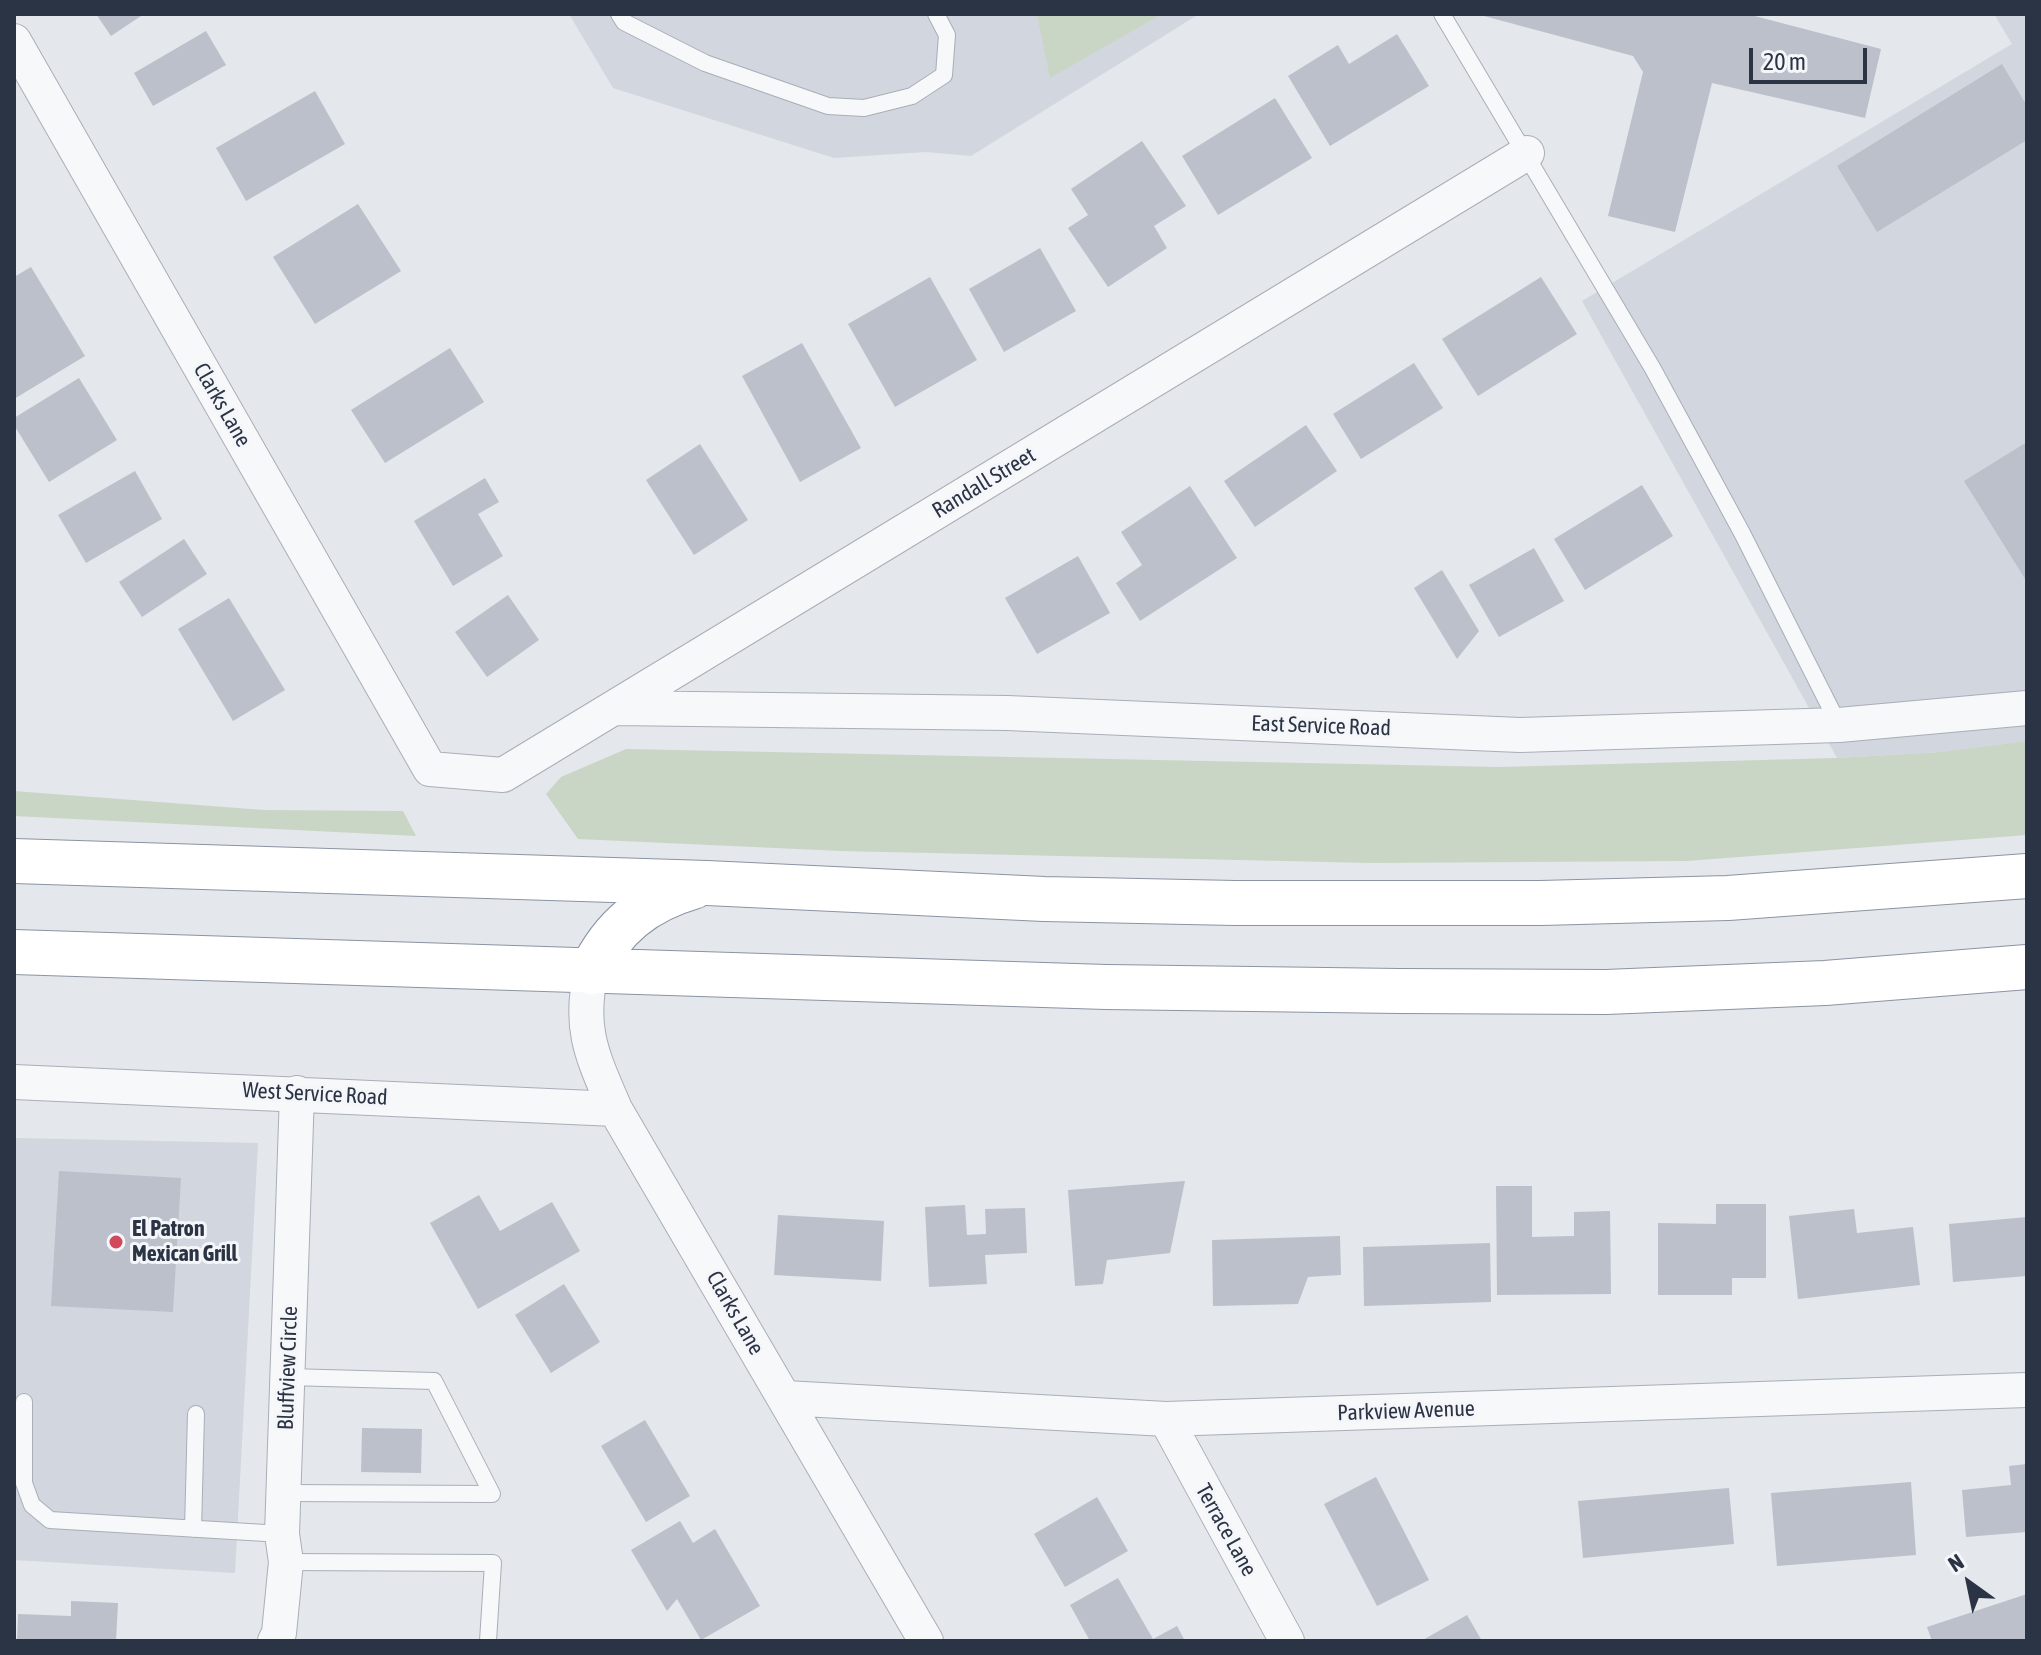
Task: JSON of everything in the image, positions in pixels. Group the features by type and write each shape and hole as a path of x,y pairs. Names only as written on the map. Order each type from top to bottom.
{"highway":[{"path":"14,861 707,883 1123,901 1526,903 1728,898 2027,876"},
{"path":"591,972 604,945 644,909 672,893 707,883"},
{"path":"14,952 1106,987 1606,992 1825,983 2027,967"}],"street":[{"name":"Clarks Lane","path":"14,41 430,769"},
{"name":"Randall Street","path":"430,769 503,775 1527,153"},
{"name":"East Service Road","path":"615,708 1007,713 1520,735 1839,725 2027,708"},
{"name":"Clarks Lane","path":"591,972 584,1015 588,1038 615,1109 926,1641"},
{"name":"West Service Road","path":"14,1082 615,1109"},
{"name":"Bluffview Circle","path":"275,1641 279,1633 284,1548 297,1093"},
{"name":"Parkview Avenue","path":"785,1398 1166,1419 2027,1390"},
{"name":"Terrace Lane","path":"1166,1419 1287,1641"}],"lane":[{"path":"619,14 624,22 705,63 828,106 864,108 912,96 944,75 947,35 936,14"},
{"path":"1442,14 1653,369 1742,533 1839,725"},
{"path":"284,1493 492,1494 434,1381 288,1377"},
{"path":"24,1402 24,1483 32,1505 50,1520 193,1529 284,1548 493,1563 488,1641"},
{"path":"193,1529 196,1414"}],"shaded area":[{"path":"569,14 1199,14 971,156 926,152 834,158 613,88"},
{"path":"1994,14 2027,14 2027,741 1940,752 1837,758 1582,301 2012,44"},
{"path":"14,1138 258,1143 235,1573 14,1560"}],"green space":[{"path":"1037,14 1162,14 1050,78"},
{"path":"2027,741 2027,835 1687,861 1371,863 841,851 578,839 546,794 561,777 626,749 1498,767 1837,758 1940,752"},
{"path":"14,791 264,810 403,811 416,836 14,816"}],"building":[{"path":"96,14 144,14 111,36"},
{"path":"1485,14 1747,14 1881,49 1865,118 1712,83 1675,232 1608,216 1643,72 1633,56"},
{"path":"206,31 226,65 153,106 134,73"},
{"path":"1397,34 1429,86 1330,146 1288,76 1338,45 1349,64"},
{"path":"2002,64 2027,106 2027,140 1877,232 1837,166"},
{"path":"315,91 345,144 246,201 216,148"},
{"path":"1275,98 1312,158 1218,215 1182,156"},
{"path":"1142,141 1186,206 1154,226 1167,248 1108,287 1068,228 1088,215 1071,189"},
{"path":"358,204 401,271 315,324 273,257"},
{"path":"1040,248 1076,311 1004,352 969,289"},
{"path":"31,267 85,356 14,399 14,277"},
{"path":"930,277 977,360 895,407 848,324"},
{"path":"1541,277 1577,334 1478,396 1442,339"},
{"path":"802,343 861,448 800,482 742,376"},
{"path":"450,348 484,402 385,463 351,410"},
{"path":"1414,363 1443,408 1361,459 1333,414"},
{"path":"79,378 117,440 49,482 14,425 14,418"},
{"path":"1306,425 1337,471 1255,527 1224,481"},
{"path":"2027,442 2027,582 1964,481"},
{"path":"700,444 748,520 694,555 646,480"},
{"path":"135,471 162,519 86,563 58,515"},
{"path":"485,478 499,502 478,514 503,556 453,586 414,521"},
{"path":"1642,485 1673,536 1585,590 1554,539"},
{"path":"1190,486 1237,558 1140,621 1116,583 1142,565 1121,532"},
{"path":"184,539 207,574 142,617 119,582"},
{"path":"1534,548 1564,601 1499,637 1469,585"},
{"path":"1078,556 1110,613 1037,654 1005,598"},
{"path":"1442,570 1479,631 1457,659 1414,588"},
{"path":"508,595 539,640 487,677 455,632"},
{"path":"229,598 285,690 233,721 178,629"},
{"name":"El Patron Mexican Grill","path":"59,1171 181,1178 173,1312 51,1306"},
{"path":"1185,1181 1170,1253 1107,1260 1103,1284 1075,1286 1068,1190"},
{"path":"1496,1186 1532,1186 1532,1237 1574,1236 1574,1212 1610,1211 1611,1294 1497,1295"},
{"path":"479,1195 500,1231 552,1202 580,1251 478,1309 430,1223"},
{"path":"1716,1204 1766,1204 1766,1278 1732,1278 1732,1295 1658,1295 1658,1223 1716,1224"},
{"path":"965,1205 967,1235 986,1234 985,1209 1025,1208 1027,1253 985,1255 987,1284 929,1287 925,1207"},
{"path":"1854,1209 1857,1233 1913,1227 1920,1285 1798,1299 1789,1216"},
{"path":"778,1215 884,1221 881,1281 774,1275"},
{"path":"2027,1217 2027,1276 1953,1282 1949,1224"},
{"path":"1340,1236 1341,1275 1308,1277 1298,1304 1213,1306 1212,1240"},
{"path":"1490,1243 1491,1302 1364,1306 1363,1247"},
{"path":"564,1284 600,1342 551,1373 515,1315"},
{"path":"645,1420 690,1496 646,1522 601,1446"},
{"path":"362,1428 422,1429 421,1473 361,1472"},
{"path":"2027,1464 2027,1532 1966,1537 1962,1490 2011,1485 2009,1466"},
{"path":"1376,1477 1429,1580 1377,1606 1324,1504"},
{"path":"1911,1482 1916,1555 1777,1566 1771,1493"},
{"path":"1729,1488 1734,1544 1583,1558 1578,1501"},
{"path":"1097,1497 1128,1551 1065,1587 1034,1534"},
{"path":"680,1521 693,1543 715,1529 760,1606 701,1640 677,1599 667,1611 631,1550"},
{"path":"1118,1578 1153,1639 1177,1626 1185,1641 1090,1641 1070,1605"},
{"path":"2027,1594 2027,1641 1932,1641 1927,1627"},
{"path":"71,1601 118,1603 116,1641 17,1641 18,1614 71,1616"},
{"path":"1467,1615 1482,1641 1421,1641"}],"place":[{"name":"El Patron Mexican Grill","path":"116,1242"}]}
